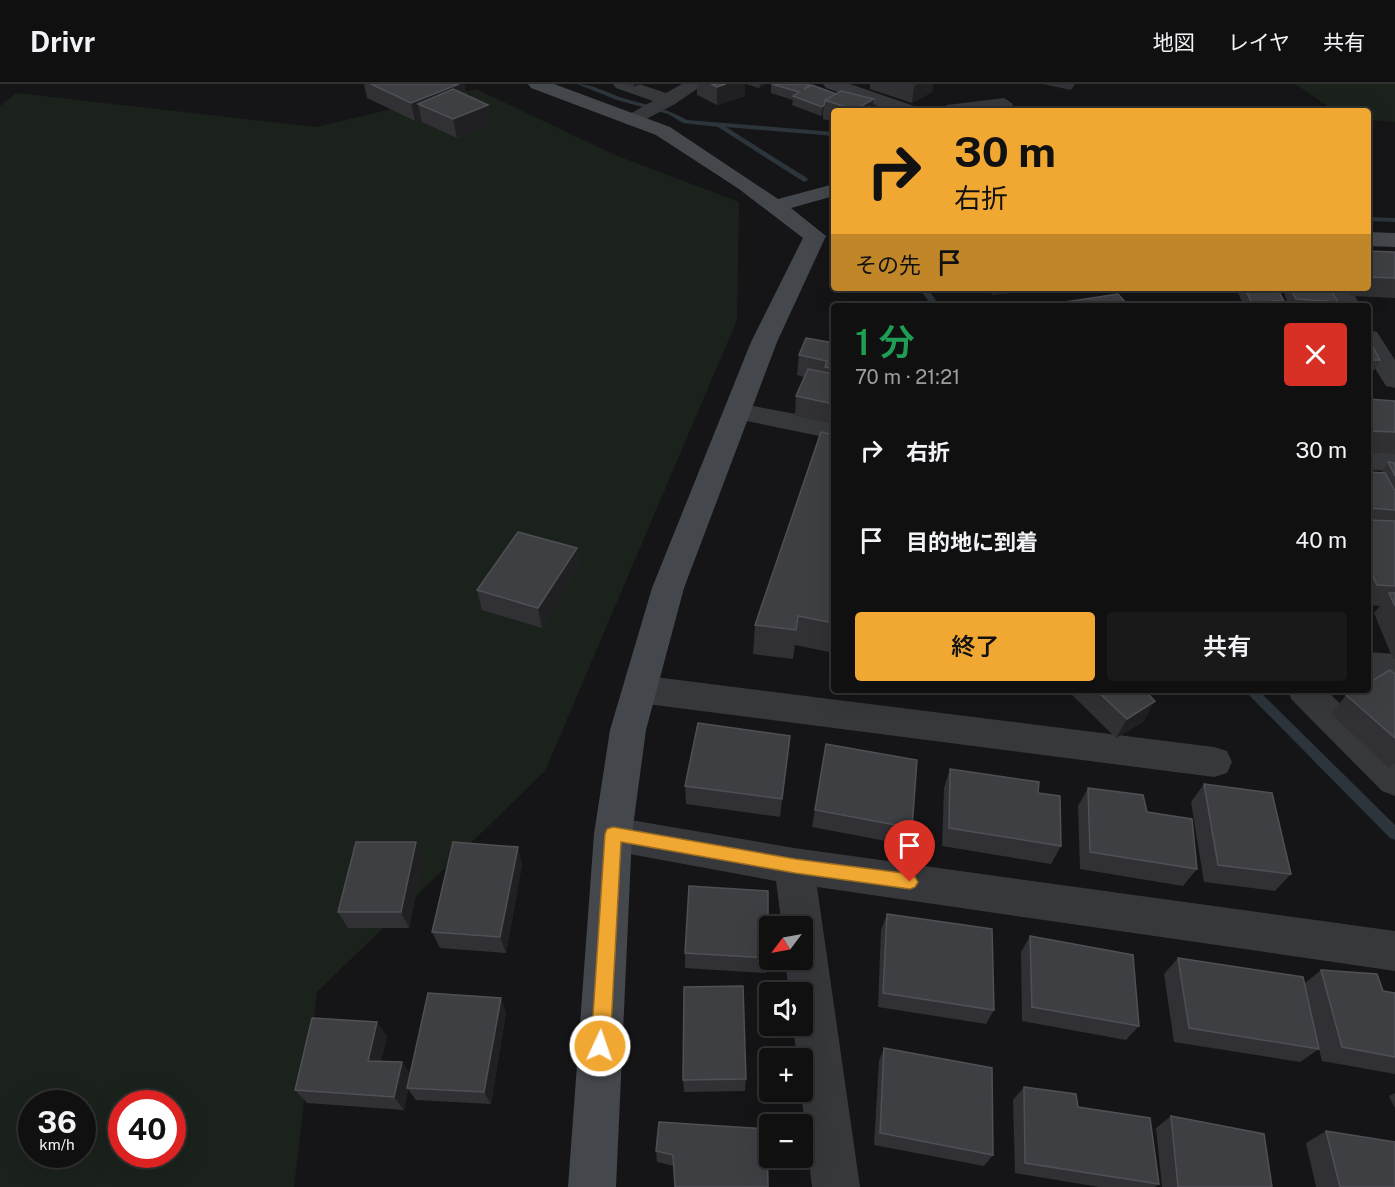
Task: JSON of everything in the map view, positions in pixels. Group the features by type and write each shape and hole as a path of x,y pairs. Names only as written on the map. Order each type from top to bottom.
{"street":[{"path":"537,84 652,102 695,84"},
{"path":"592,1187 613,834 618,787 639,689 668,588 764,342 815,236 775,206 663,131 652,102 622,84"},
{"path":"832,84 901,108"},
{"path":"971,108 1004,104"},
{"path":"775,206 831,191"},
{"path":"1371,239 1395,240"},
{"path":"1371,342 1395,381"},
{"path":"737,411 831,429"},
{"path":"1371,460 1395,462"},
{"path":"1371,665 1395,667"},
{"path":"639,689 1214,762"},
{"path":"1307,693 1395,780"},
{"path":"613,834 795,866 1395,951"},
{"path":"795,866 801,916"},
{"path":"808,970 836,1187"}],"shaded area":[{"path":"1295,84 1395,84 1395,122 1371,120 1371,108 1331,108"},
{"path":"476,89 615,155 739,202 737,320 545,771 317,992 294,1187 0,1187 0,106 16,93 316,127"}],"building":[{"path":"371,84 459,84 411,103"},
{"path":"772,84 810,84 804,89 812,85 836,94 825,100 822,107 793,96 799,92"},
{"path":"453,89 488,105 453,119 418,104"},
{"path":"841,91 874,99 858,108 848,108 825,100"},
{"path":"1371,251 1395,252 1395,278 1371,277"},
{"path":"1246,291 1279,291 1284,301 1271,301 1272,303 1252,303"},
{"path":"1292,291 1332,291 1338,302 1296,299"},
{"path":"1118,294 1126,303 1058,303"},
{"path":"806,338 831,342 831,368 825,367 827,361 799,355"},
{"path":"1371,344 1380,360 1371,360"},
{"path":"808,369 831,373 831,403 796,396"},
{"path":"1371,399 1395,401 1395,432 1371,431"},
{"path":"821,432 831,434 831,622 798,616 796,630 755,625"},
{"path":"1388,462 1395,463 1395,476"},
{"path":"1371,472 1385,473 1395,491 1395,510 1371,508"},
{"path":"1371,520 1395,521 1395,586 1377,585 1371,572"},
{"path":"518,532 577,548 538,608 477,590"},
{"path":"1389,593 1395,593 1395,606"},
{"path":"1390,670 1395,674 1395,738 1346,695 1371,693 1371,681"},
{"path":"1099,693 1147,693 1155,701 1127,719"},
{"path":"698,723 790,736 782,799 685,786"},
{"path":"826,744 917,760 912,828 815,810"},
{"path":"950,769 1039,782 1038,793 1060,796 1061,846 949,828"},
{"path":"1204,784 1272,793 1291,874 1218,865"},
{"path":"1088,788 1143,795 1147,812 1192,819 1197,869 1090,852"},
{"path":"356,842 416,842 401,912 338,912"},
{"path":"453,842 518,847 500,937 432,932"},
{"path":"689,886 768,891 768,916 759,916 759,957 685,953"},
{"path":"887,914 992,929 994,1010 883,993"},
{"path":"1030,936 1133,955 1139,1026 1032,1007"},
{"path":"1178,958 1303,977 1319,1049 1189,1028"},
{"path":"1321,970 1377,974 1383,991 1395,993 1395,1057 1342,1047"},
{"path":"743,986 746,1079 683,1080 684,987"},
{"path":"428,993 501,998 484,1092 407,1088"},
{"path":"312,1018 377,1022 368,1061 402,1062 394,1097 295,1090"},
{"path":"884,1048 992,1068 993,1155 880,1133"},
{"path":"1024,1087 1076,1094 1078,1107 1150,1118 1159,1184 1025,1163"},
{"path":"1171,1116 1264,1134 1272,1187 1178,1187"},
{"path":"659,1122 759,1128 759,1168 768,1168 768,1187 675,1187 673,1155 656,1151"},
{"path":"1326,1131 1395,1142 1395,1187 1340,1187"}],"waterway":[{"path":"580,84 619,99 670,113 685,122 831,134"},
{"path":"721,127 804,180"},
{"path":"1371,219 1395,220"},
{"path":"925,291 934,303"},
{"path":"1253,693 1395,834"}],"route":[{"path":"600,1046 613,834 795,866 910,882"}]}
